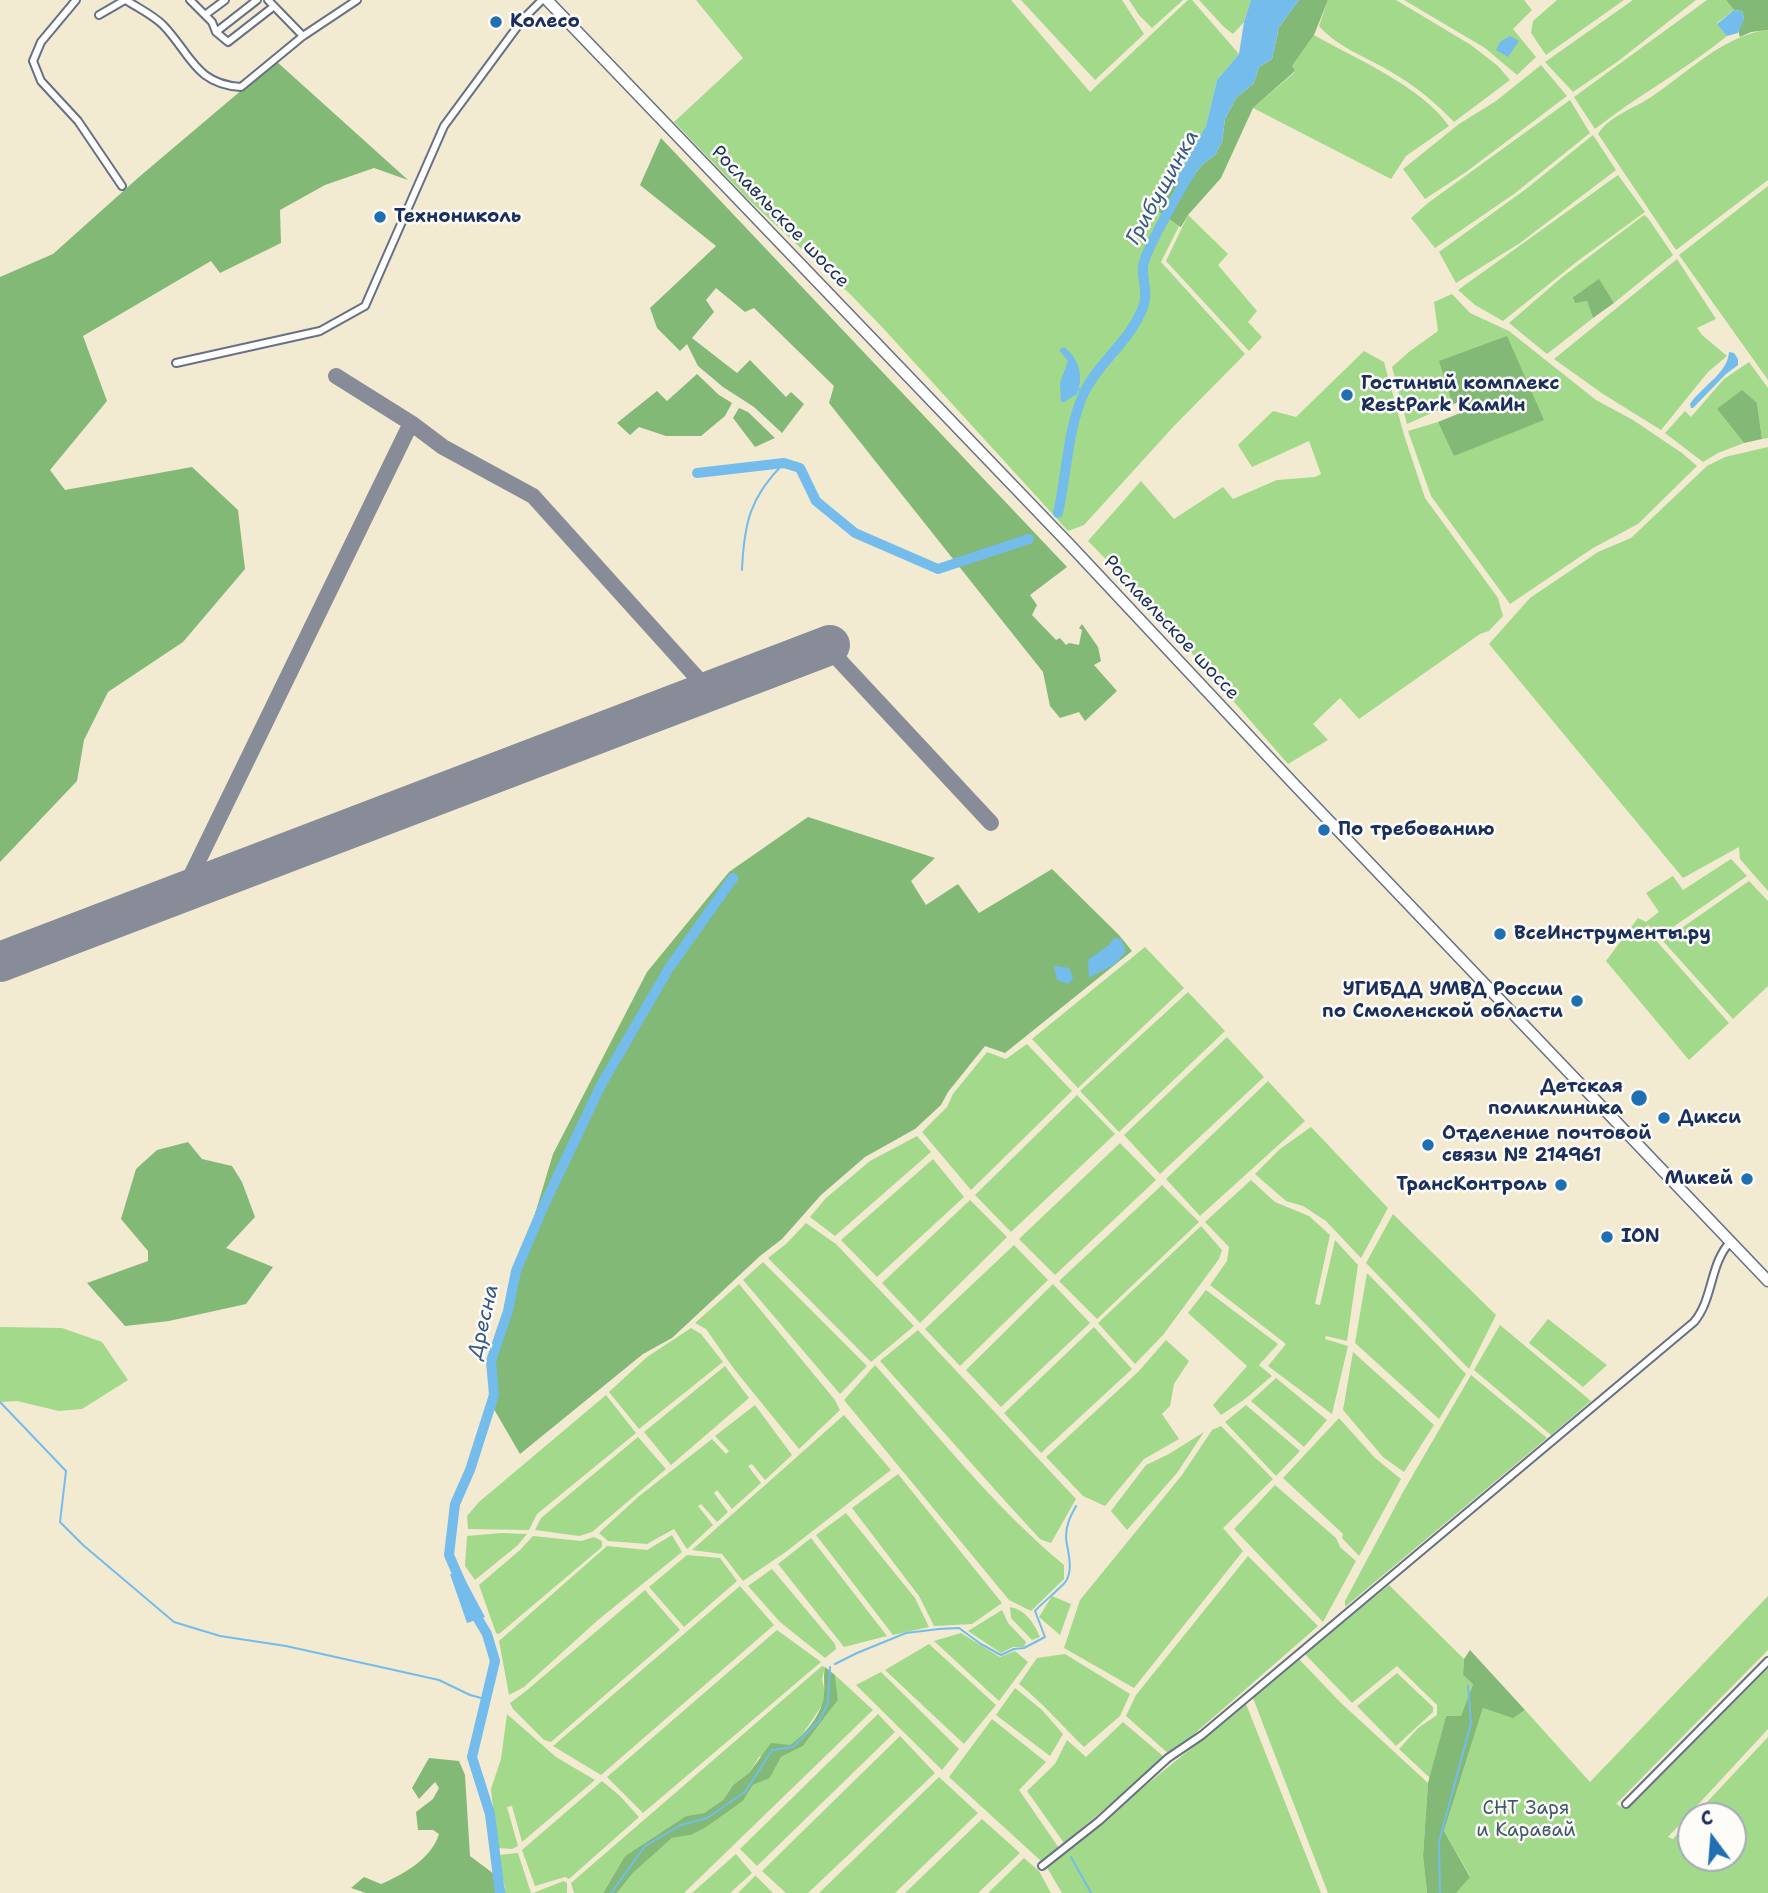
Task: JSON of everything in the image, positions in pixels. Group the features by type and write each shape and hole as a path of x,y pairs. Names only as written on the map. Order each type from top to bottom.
{"main road":[{"name":"Рославльское шоссе","path":"547,2 1061,535 1383,878 1768,1281"}],"street":[{"path":"76,0 41,42 33,61 41,81 78,121 122,186"},
{"path":"99,15 125,0 161,23 205,76 222,85 241,87 303,36 357,0"},
{"path":"205,15 225,0"},
{"path":"216,32 257,0"},
{"path":"268,0 303,36"},
{"path":"176,363 320,331 365,306 444,126 523,19 547,2 563,0"},
{"path":"191,1 212,22 216,32 228,42 273,7"},
{"path":"1042,1866 1099,1821 1168,1758 1202,1735 1694,1322 1706,1305 1720,1252 1731,1241"},
{"path":"1626,1804 1768,1661"}],"green space":[{"path":"696,0 1011,0 1090,92 1188,0 1192,0 1239,54 1217,80 1206,126 1199,141 1176,180 1152,207 1179,226 1161,262 1245,354 1174,426 1084,525 1068,531 882,327 748,199 674,122 743,58"},
{"path":"1021,0 1122,0 1144,34 1095,80"},
{"path":"1129,0 1183,0 1152,28"},
{"path":"1199,0 1251,0 1244,22 1233,34"},
{"path":"1299,0 1328,0 1314,35 1292,66 1295,71 1253,108 1221,178 1188,215 1181,227 1179,226 1152,207 1176,180 1186,184 1203,164 1215,155 1222,142 1225,119 1236,98 1254,83 1259,67 1272,59 1279,27"},
{"path":"1328,0 1396,0 1471,45 1498,66 1510,80 1454,122 1406,81 1327,34 1319,26"},
{"path":"1404,0 1524,0 1532,10 1513,29 1536,57 1517,75 1485,48"},
{"path":"1557,0 1624,0 1546,55 1531,33 1533,21"},
{"path":"1633,0 1696,0 1617,62 1573,92 1545,62"},
{"path":"1707,0 1726,0 1734,10 1717,23 1727,36 1595,129 1574,97"},
{"path":"1726,0 1768,0 1768,30 1751,32 1740,37 1739,28 1744,19 1742,11 1734,10"},
{"path":"1768,30 1768,180 1676,250 1598,134 1615,117 1651,97 1721,47 1752,33"},
{"path":"1314,35 1405,86 1422,98 1449,126 1406,156 1391,179 1253,108 1295,72 1292,66"},
{"path":"276,61 408,180 374,168 325,185 280,210 281,243 220,273 211,261 83,336 107,401 50,470 65,490 192,467 238,510 245,569 183,642 108,692 84,740 77,781 0,862 0,277 53,254"},
{"path":"1541,65 1567,96 1466,172 1425,199 1403,169 1459,124 1496,101"},
{"path":"1570,100 1590,133 1514,194 1435,248 1411,218"},
{"path":"1593,135 1616,170 1520,243 1456,283 1439,252 1526,189"},
{"path":"661,138 1067,567 1030,595 1037,605 1032,615 1056,640 1060,638 1066,645 1079,645 1082,630 1079,628 1082,624 1098,647 1101,661 1094,665 1117,691 1085,721 1079,712 1060,718 1050,706 1043,672 829,403 834,386 754,308 745,312 716,288 706,300 714,312 692,338 737,373 750,360 786,397 791,392 804,404 782,433 754,407 723,387 698,366 687,344 680,351 657,328 650,308 716,246 640,185"},
{"path":"1618,175 1645,212 1579,260 1503,321 1475,305 1458,290"},
{"path":"1768,186 1768,380 1679,255"},
{"path":"1188,215 1228,254 1218,265 1257,311 1248,322 1262,337 1249,351 1166,261"},
{"path":"1644,215 1673,255 1614,303 1599,280 1574,296 1575,302 1587,301 1593,318 1547,354 1509,323 1561,278"},
{"path":"1677,259 1716,319 1697,328 1727,356 1708,372 1661,430 1554,359"},
{"path":"1599,279 1614,303 1593,318 1587,301 1575,303 1573,297"},
{"path":"1452,294 1470,313 1509,331 1596,400 1633,420 1697,466 1638,524 1593,548 1510,604 1431,496 1408,431 1438,422 1455,456 1507,337 1451,400 1434,412 1407,424 1392,367 1438,331 1434,302"},
{"path":"1507,336 1544,420 1454,456 1438,422 1470,409 1466,399 1434,412 1451,399 1439,361"},
{"path":"1364,351 1384,362 1425,498 1498,598 1503,616 1489,631 1480,634 1359,719 1340,698 1313,724 1328,740 1288,764 1142,596 1088,541 1141,481 1174,519 1223,487 1233,499 1277,480 1315,477 1321,474 1309,441 1252,467 1238,445 1273,411 1296,417"},
{"path":"1749,362 1768,388 1768,438 1762,439 1757,403 1717,409 1744,443 1703,462 1665,433 1685,411 1691,417 1724,379"},
{"path":"697,374 719,395 732,403 725,416 701,436 666,436 639,427 630,435 617,423 657,391 667,401"},
{"path":"1742,390 1757,403 1762,439 1744,443 1717,409"},
{"path":"739,408 748,412 775,438 755,447 733,418"},
{"path":"1768,447 1768,891 1740,859 1739,847 1683,878 1489,644 1530,598 1598,552 1631,538 1707,466 1725,457"},
{"path":"808,817 935,858 911,881 926,905 958,884 979,913 1052,869 1132,951 1005,1053 985,1046 948,1092 941,1105 915,1129 865,1157 821,1195 782,1239 672,1338 643,1354 520,1454 488,1399 504,1317 553,1154 647,972 729,872"},
{"path":"1731,859 1747,876 1660,936 1648,925 1645,928 1729,1023 1689,1060 1606,961 1638,918 1646,922 1659,912 1646,893 1673,876 1683,890"},
{"path":"1749,881 1768,901 1768,986 1733,1019 1663,941"},
{"path":"1145,947 1184,988 1078,1088 1032,1039"},
{"path":"1188,992 1225,1031 1119,1132 1080,1091"},
{"path":"1227,1037 1264,1077 1160,1174 1124,1135"},
{"path":"1027,1044 1072,1091 971,1190 922,1132 947,1107 953,1094 987,1052 1006,1059"},
{"path":"1268,1081 1305,1121 1200,1216 1166,1179"},
{"path":"1077,1095 1115,1134 1011,1232 975,1195"},
{"path":"1311,1127 1388,1208 1361,1258 1326,1221 1303,1206 1286,1201 1255,1174 1280,1149"},
{"path":"917,1136 931,1152 835,1236 810,1217 826,1198 870,1161"},
{"path":"188,1142 202,1159 232,1166 242,1182 255,1217 226,1248 273,1267 246,1304 169,1321 125,1326 87,1283 148,1261 148,1251 121,1219 136,1169 157,1150"},
{"path":"1120,1143 1156,1180 1055,1275 1019,1239"},
{"path":"933,1159 964,1197 877,1277 841,1240"},
{"path":"1251,1180 1275,1202 1309,1216 1330,1235 1315,1304 1320,1305 1335,1240 1358,1265 1347,1341 1326,1336 1325,1339 1348,1346 1332,1414 1268,1366 1286,1344 1210,1285 1227,1261 1229,1247 1205,1222"},
{"path":"1162,1185 1199,1222 1097,1319 1059,1281"},
{"path":"970,1200 1007,1237 920,1323 882,1283"},
{"path":"1393,1214 1496,1315 1469,1369 1366,1263"},
{"path":"806,1223 836,1244 914,1326 871,1362 768,1258"},
{"path":"1201,1226 1222,1250 1219,1259 1163,1335 1135,1364 1098,1323"},
{"path":"1014,1245 1048,1280 960,1366 925,1329"},
{"path":"763,1262 867,1366 840,1394 743,1280"},
{"path":"1367,1273 1466,1374 1439,1419 1355,1343"},
{"path":"739,1284 835,1400 840,1410 799,1449 734,1369 706,1329 695,1323"},
{"path":"1053,1284 1090,1323 1001,1407 966,1370"},
{"path":"1206,1290 1278,1344 1259,1365 1272,1376 1221,1415 1213,1405 1247,1366 1188,1313"},
{"path":"1548,1319 1607,1365 1583,1387 1529,1343"},
{"path":"1500,1325 1591,1401 1551,1435 1474,1370"},
{"path":"0,1327 62,1328 102,1342 128,1380 82,1409 59,1411 17,1401 0,1402"},
{"path":"1094,1327 1132,1369 1041,1453 1004,1413"},
{"path":"691,1328 701,1334 723,1362 639,1429 609,1392 647,1357"},
{"path":"918,1330 1076,1499 1051,1543 1040,1539 880,1361"},
{"path":"1166,1340 1189,1361 1174,1384 1170,1406 1162,1414 1179,1439 1144,1459 1105,1506 1083,1496 1046,1457 1139,1371"},
{"path":"1353,1352 1434,1425 1404,1472 1383,1457 1343,1410"},
{"path":"875,1365 990,1494 1038,1543 1064,1565 1064,1579 1031,1611 1009,1600 844,1400"},
{"path":"725,1366 749,1398 671,1465 644,1432"},
{"path":"1471,1375 1547,1438 1345,1607 1345,1601 1403,1492"},
{"path":"1276,1378 1327,1420 1304,1447 1251,1401"},
{"path":"606,1395 636,1433 537,1514 529,1530 468,1529 467,1516 479,1502"},
{"path":"755,1405 792,1455 765,1480 752,1464 748,1466 761,1483 732,1509 717,1490 714,1493 728,1512 717,1522 701,1504 698,1506 713,1525 687,1549 674,1529 647,1544 608,1541 599,1533 638,1497 712,1439 726,1454 729,1451 715,1436"},
{"path":"1246,1405 1300,1451 1276,1476 1225,1422"},
{"path":"844,1415 891,1470 787,1551 743,1581 722,1554 692,1550"},
{"path":"1339,1418 1375,1458 1401,1479 1359,1556 1342,1538 1343,1534 1283,1478"},
{"path":"1221,1426 1273,1479 1223,1528 1243,1551 1134,1688 1064,1648 1080,1600 1182,1475 1212,1430"},
{"path":"1204,1432 1177,1473 1127,1530 1111,1511 1146,1465"},
{"path":"638,1437 666,1469 592,1532 579,1536 535,1530 541,1518"},
{"path":"898,1474 1002,1603 972,1624 934,1626 919,1596 852,1508"},
{"path":"1275,1485 1336,1538 1340,1547 1356,1561 1323,1622 1234,1529"},
{"path":"846,1513 915,1598 929,1627 893,1635 816,1535"},
{"path":"527,1534 518,1545 475,1580 465,1566 467,1536"},
{"path":"672,1535 682,1552 598,1620 524,1687 509,1695 499,1641 607,1546 647,1550"},
{"path":"533,1536 581,1541 594,1537 602,1541 602,1547 499,1634 496,1633 479,1585"},
{"path":"811,1538 887,1636 844,1647 778,1564"},
{"path":"687,1555 720,1558 737,1581 684,1627 649,1587"},
{"path":"1248,1556 1318,1626 1170,1755 1126,1716 1136,1695"},
{"path":"772,1569 835,1644 836,1649 825,1658 780,1622 748,1586"},
{"path":"1389,1585 1464,1659 1463,1675 1473,1684 1461,1717 1446,1716 1430,1778 1399,1749 1418,1728 1437,1715 1437,1705 1397,1666 1352,1703 1304,1653"},
{"path":"740,1586 774,1625 601,1775 553,1746"},
{"path":"645,1590 680,1630 551,1742 544,1740 510,1703"},
{"path":"1052,1596 1071,1604 1060,1635 1039,1617"},
{"name":"СНТ Заря и Каравай","path":"1768,1596 1768,1650 1616,1804 1623,1808 1768,1660 1768,1729 1700,1802 1677,1802 1677,1827 1668,1837 1673,1839 1677,1835 1677,1872 1747,1872 1747,1802 1707,1802 1768,1737 1768,1893 1456,1893 1470,1876 1444,1831 1483,1708 1513,1717 1525,1710 1590,1782"},
{"path":"1010,1607 1029,1618 1040,1637 1032,1640 1011,1618"},
{"path":"1002,1610 1008,1623 1026,1642 1024,1647 1013,1647 1001,1653 968,1631"},
{"path":"777,1630 821,1662 643,1813 607,1777"},
{"path":"961,1633 1000,1657 1015,1651 1028,1662 999,1701 934,1641"},
{"path":"929,1644 996,1705 964,1744 885,1670"},
{"path":"1470,1650 1525,1710 1513,1718 1483,1708 1444,1831 1470,1877 1456,1893 1427,1893 1423,1856 1428,1783 1446,1716 1461,1716 1473,1684 1463,1675 1464,1659"},
{"path":"1065,1654 1130,1694 1120,1716 1084,1747 1019,1684 1037,1658"},
{"path":"1298,1658 1340,1702 1428,1783 1423,1856 1427,1893 1328,1893 1253,1698"},
{"path":"822,1666 825,1667 822,1679 825,1692 823,1704 800,1738 790,1746 759,1757 749,1773 733,1785 723,1800 704,1813 686,1816 625,1856 603,1893 574,1893 571,1883"},
{"path":"825,1667 835,1675 838,1700 803,1746 781,1757 770,1778 753,1785 743,1801 705,1828 691,1835 672,1838 633,1873 617,1893 603,1893 625,1856 686,1816 704,1813 723,1800 733,1785 749,1773 771,1743 790,1745 801,1736 812,1723 823,1702"},
{"path":"881,1672 959,1749 942,1770 856,1685"},
{"path":"1397,1673 1433,1707 1433,1712 1396,1746 1357,1706"},
{"path":"835,1675 873,1710 684,1893 617,1893 633,1873 672,1838 691,1835 705,1828 743,1801 753,1785 770,1778 781,1757 803,1746 838,1700"},
{"path":"1015,1688 1042,1710 1063,1734 1050,1756 996,1715"},
{"path":"1246,1704 1321,1893 1062,1893 1046,1866"},
{"path":"507,1714 556,1757 595,1780 522,1842 512,1806 507,1807 518,1846 512,1849 497,1848 491,1789 501,1759"},
{"path":"878,1714 895,1732 757,1866 740,1849"},
{"path":"992,1719 1046,1762 1019,1790 1059,1848 1041,1861 949,1777"},
{"path":"1123,1722 1163,1756 1163,1760 1064,1843 1027,1791 1055,1764 1067,1740 1086,1757"},
{"path":"900,1736 935,1773 808,1893 786,1893 762,1871"},
{"path":"429,1758 459,1761 465,1775 470,1856 502,1880 506,1893 366,1893 351,1888 364,1877 381,1884 398,1876 416,1865 435,1843 439,1834 433,1830 418,1830 416,1812 433,1799 439,1788 435,1782 419,1799 412,1788"},
{"path":"939,1777 978,1813 895,1893 819,1893"},
{"path":"602,1781 639,1817 569,1879 565,1877 535,1886 522,1850"},
{"path":"982,1819 1020,1853 978,1893 905,1893"},
{"path":"518,1853 531,1893 506,1893 498,1855"},
{"path":"736,1854 752,1873 730,1893 692,1893"},
{"path":"1024,1858 1039,1871 1051,1893 988,1893"},
{"path":"755,1876 773,1893 738,1893"},
{"path":"564,1881 567,1883 567,1893 533,1893"}],"water":[{"path":"1251,0 1299,0 1279,27 1272,59 1259,67 1254,83 1236,98 1225,119 1222,142 1215,155 1203,164 1186,184 1176,180 1206,126 1217,80 1239,54"},
{"path":"1734,10 1742,11 1744,19 1738,33 1727,36 1717,24"},
{"path":"1510,36 1519,41 1508,57 1496,50 1500,42"},
{"path":"1064,347 1077,362 1080,381 1077,394 1061,402 1060,383 1068,361 1059,350"},
{"path":"1729,352 1734,353 1738,365 1691,408 1690,404 1724,367"},
{"path":"1114,938 1121,939 1126,952 1115,964 1089,978 1088,960"},
{"path":"1054,967 1069,968 1073,978 1069,984 1057,980"},
{"path":"450,1574 462,1574 485,1617 467,1623"}],"waterway":[{"name":"Грибущинка","path":"1058,513 1078,407 1090,381 1139,317 1145,300 1145,260 1191,172"},
{"name":"Грибущинка","path":"1078,389 1084,392"},
{"path":"742,570 747,524 756,499 784,463"},
{"name":"Грибущинка","path":"697,473 784,463 800,468 816,501 855,533 938,569 1029,539"},
{"name":"Дресна","path":"462,1585 449,1555 455,1504 470,1470 494,1395 491,1361 508,1311 516,1271 601,1085 669,968 733,878"},
{"path":"0,1402 66,1471 60,1522 83,1545 174,1622 220,1636 286,1646 439,1680 485,1699"},
{"path":"835,1664 906,1633 959,1628 1001,1655 1024,1648 1045,1637 1035,1611 1068,1576 1070,1565 1066,1533 1076,1506"},
{"name":"Дресна","path":"471,1607 487,1634 495,1661 472,1757 490,1814 500,1893"},
{"path":"611,1893 645,1846 681,1825 707,1818 745,1792 772,1750 793,1747 819,1721 828,1703 830,1667"},
{"path":"1440,1893 1439,1842 1471,1723 1468,1686"},
{"path":"1071,1857 1091,1893"}],"taxiway":[{"path":"336,376 411,423 443,447 533,496 709,691"},
{"path":"183,892 411,423"},
{"path":"826,646 991,823"}],"runway":[{"path":"0,962 830,645"}],"place":[{"name":"Колесо","path":"496,22"},
{"name":"Технониколь","path":"380,217"},
{"name":"Гостиный комплекс RestPark КамИн","path":"1347,395"},
{"name":"По требованию","path":"1324,830"},
{"name":"ВсеИнструменты.ру","path":"1500,934"},
{"name":"УГИБДД УМВД России по Смоленской области","path":"1577,1001"},
{"name":"Детская поликлиника","path":"1639,1098"},
{"name":"Дикси","path":"1664,1118"},
{"name":"Отделение почтовой связи № 214961","path":"1428,1145"},
{"name":"Микей","path":"1747,1179"},
{"name":"ТрансКонтроль","path":"1561,1185"},
{"name":"ION","path":"1607,1237"}]}
